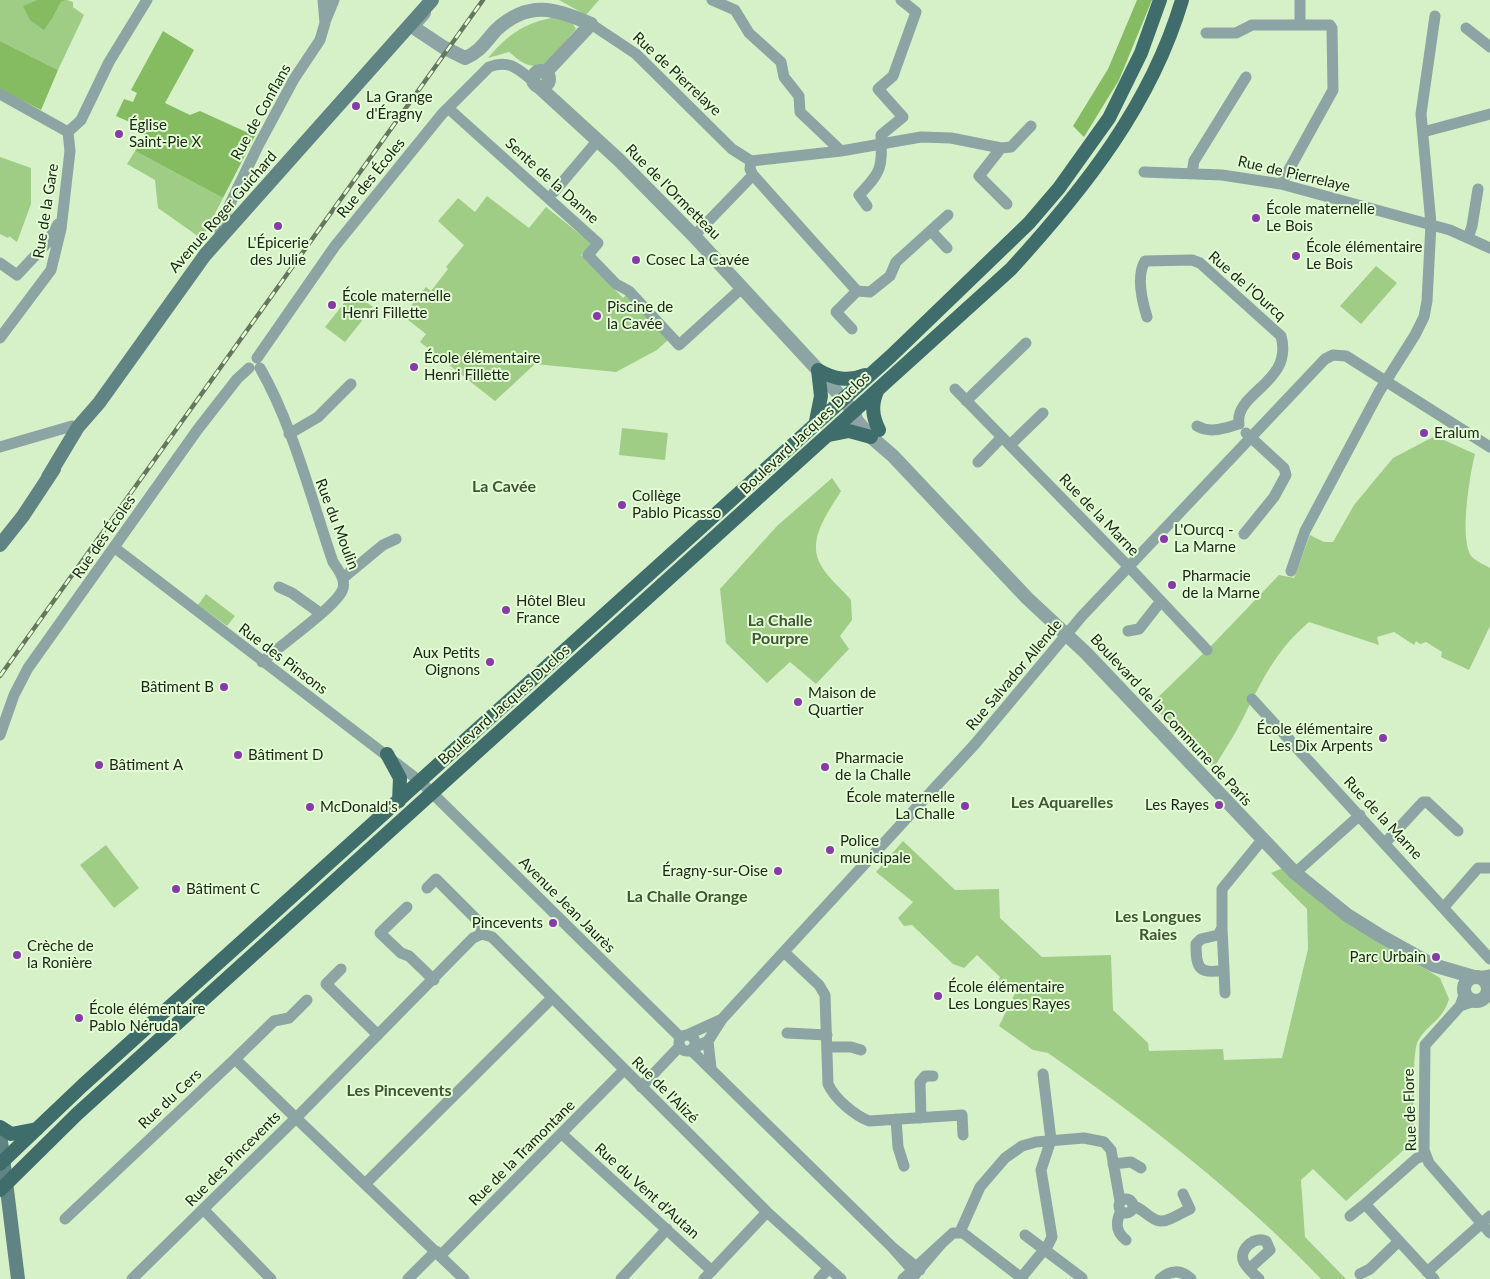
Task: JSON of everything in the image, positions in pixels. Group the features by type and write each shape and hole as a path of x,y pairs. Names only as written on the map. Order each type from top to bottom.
{"main road":[{"name":"Avenue Roger Guichard","path":"417,27 432,0"},
{"name":"Avenue Roger Guichard","path":"0,545 23,516 78,428 99,403 192,271 366,76 417,27 441,0"},
{"name":"Boulevard Jacques Duclos","path":"2,1178 24,1144 37,1129 124,1048 450,756 816,421 891,356 1029,223 1059,188 1100,131 1142,53 1160,0"},
{"name":"Boulevard Jacques Duclos","path":"2,1178 77,1114 405,817 437,794 826,437 879,386 1011,269 1072,201 1128,122 1160,58 1182,0"},
{"path":"818,370 830,377 844,380 858,378 870,373"},
{"path":"816,421 821,396 818,370"},
{"path":"853,411 870,373"},
{"path":"842,398 839,410 828,427 826,437 849,431 875,434 872,408 879,386"},
{"name":"Avenue Roger Guichard","path":"45,481 84,432 99,403"},
{"path":"72,446 80,431 78,428"},
{"path":"387,754 400,778 398,802"},
{"path":"437,794 440,776 448,764 450,756"},
{"path":"405,817 406,809 417,794 421,782"},
{"path":"0,1127 11,1134 37,1129"},
{"path":"0,1133 2,1178 18,1279"}],"street":[{"path":"0,94 68,132 81,120 109,62 146,0"},
{"name":"Rue de Conflans","path":"220,238 224,217 250,164 294,79 320,40 325,23 323,0"},
{"path":"325,23 334,0"},
{"path":"417,27 436,0"},
{"path":"712,0 735,10 749,33 781,62 784,76 798,96 800,112 841,150"},
{"path":"867,206 859,195 876,177 882,165 882,136 903,117 878,89 893,76 916,12 901,0"},
{"path":"1300,0 1300,25"},
{"name":"Rue de Pierrelaye","path":"417,27 443,47 465,58 478,53 505,21 535,8 551,7 562,10 591,24 636,54 732,149 750,161"},
{"path":"1291,571 1305,531 1385,381 1410,343 1424,317 1427,301 1431,224 1421,106 1435,16"},
{"path":"541,80 591,24"},
{"path":"1206,33 1236,33 1252,26 1330,25 1332,28 1333,86 1327,102 1281,184"},
{"path":"1466,28 1490,47"},
{"name":"Rue des Écoles","path":"0,735 14,695 28,668 198,429 237,379 256,365 335,246 448,108 490,67 500,63 508,63 541,80"},
{"path":"1192,173 1194,161 1246,77"},
{"name":"Rue de l'Ormetteau","path":"541,80 557,102 598,140 743,287 853,411"},
{"name":"Sente de la Danne","path":"448,108 598,243 588,255 616,284 629,291 679,345 743,287"},
{"path":"1423,132 1490,114"},
{"path":"948,215 896,262 890,276 877,287 870,292 857,290 753,175 750,169 750,161 841,150 921,137 951,138 1001,148 1011,146 1031,126"},
{"name":"Rue de la Gare","path":"0,338 51,270 61,229 60,221 70,151 68,132"},
{"name":"Sente de la Danne","path":"554,192 598,140"},
{"path":"1001,148 979,176 1007,204"},
{"name":"Rue de Pierrelaye","path":"1144,172 1192,173 1239,177 1281,184 1431,224 1490,248"},
{"path":"694,236 753,175"},
{"path":"1468,238 1472,226 1478,189"},
{"path":"0,263 17,275 47,243 60,221"},
{"path":"931,231 947,248"},
{"name":"Rue de l'Ourcq","path":"1146,317 1142,301 1141,280 1145,261 1192,260 1200,263 1279,332 1284,350 1281,364 1239,412 1238,424"},
{"path":"852,329 836,312 857,290"},
{"path":"966,400 1026,343"},
{"name":"Rue Salvador Allende","path":"708,1041 722,1019 975,744 1067,634 1128,566 1323,362 1333,355 1346,356 1385,381"},
{"name":"Rue du Moulin","path":"256,365 266,378 289,434 333,562 343,578 342,591 320,614 262,662"},
{"path":"1385,381 1490,447"},
{"path":"289,434 318,417 351,384"},
{"name":"Rue de la Marne","path":"955,389 1128,566 1207,650"},
{"name":"Boulevard de la Commune de Paris","path":"853,411 857,421 875,434 893,456 1027,598 1067,634 1262,840 1295,872 1355,920 1413,954 1481,986"},
{"path":"978,462 1043,413"},
{"path":"1196,426 1207,430 1216,430 1238,424 1250,438 1284,468 1286,475 1274,498 1244,534"},
{"path":"0,447 72,426 78,428"},
{"path":"343,578 383,545 396,539"},
{"name":"Rue des Pinsons","path":"115,548 437,794"},
{"path":"279,587 292,593 320,614"},
{"path":"1128,631 1139,629 1161,601"},
{"name":"Rue de la Marne","path":"1252,699 1490,959"},
{"name":"Avenue Jean Jaurès","path":"437,794 915,1272"},
{"path":"1385,843 1423,802 1427,802 1458,830"},
{"path":"1295,872 1360,815"},
{"path":"1225,993 1222,889 1262,840"},
{"path":"1444,907 1478,868 1490,868"},
{"path":"235,1059 296,1118 474,938 482,934 478,922 436,879 427,888"},
{"path":"407,906 380,933 401,953 409,956 434,980"},
{"path":"1222,928 1218,935 1209,936 1196,944 1196,962 1199,968 1210,973 1224,970"},
{"name":"Rue de l'Alizé","path":"482,934 492,937 767,1212 841,1279"},
{"path":"784,952 821,988 826,1003 828,1084 834,1094 861,1118 869,1121 962,1115 963,1135"},
{"path":"342,969 326,984 378,1035"},
{"name":"Rue de Flore","path":"1481,986 1427,1041 1423,1051 1425,1156 1486,1220 1490,1232"},
{"path":"365,1184 552,998"},
{"name":"Rue du Cers","path":"65,1219 274,1021 289,1018 307,1000"},
{"name":"Rue Salvador Allende","path":"686,1043 722,1019"},
{"path":"787,1033 827,1035"},
{"path":"641,1087 686,1043 708,1041 711,1068"},
{"path":"827,1047 851,1047 861,1050"},
{"name":"Rue de la Tramontane","path":"408,1279 438,1254 562,1134 624,1070"},
{"path":"903,1279 915,1272 952,1234 960,1232 1022,1278 1044,1249 1052,1237 1041,1170 1051,1140 1043,1074"},
{"path":"921,1118 920,1082 925,1076 933,1076"},
{"name":"Rue des Pincevents","path":"132,1279 296,1118 464,1279"},
{"path":"896,1119 898,1147 904,1166"},
{"name":"Rue du Vent d'Autan","path":"562,1134 666,1229 708,1275"},
{"path":"960,1232 980,1187 1006,1158 1022,1146 1051,1140 1084,1138 1097,1139 1111,1150 1120,1206 1116,1223 1117,1230 1119,1235 1126,1240"},
{"path":"1350,1216 1417,1158 1425,1156"},
{"path":"1113,1164 1131,1162 1141,1168"},
{"path":"1120,1206 1128,1199 1133,1206 1142,1208 1155,1219 1164,1221 1190,1209 1183,1194"},
{"path":"1367,1202 1430,1275 1486,1220"},
{"path":"204,1210 271,1279"},
{"path":"708,1275 767,1212"},
{"path":"621,1279 666,1229"},
{"path":"1025,1235 1082,1278"},
{"path":"1360,1274 1370,1269 1399,1241"},
{"path":"819,1279 829,1268"},
{"path":"1249,1269 1259,1279"},
{"path":"1160,1279 1169,1272 1178,1271 1191,1279"}],"green space":[{"path":"0,0 37,0 24,6 53,17 61,2 67,0 73,2 73,7 84,15 58,70 0,41"},
{"path":"37,0 67,0 61,2 44,30 30,20 23,6"},
{"path":"559,0 599,0 586,15"},
{"path":"1137,0 1152,0 1119,80 1084,137 1073,126 1108,69"},
{"path":"558,17 572,23 576,29 544,66 525,64 509,52 488,58 503,42 519,30 537,22"},
{"path":"163,31 194,50 165,103 190,115 200,111 255,136 223,198 135,151 145,138 141,127 116,116 124,99 133,102 137,93 131,90"},
{"path":"0,41 58,70 41,110 0,89"},
{"path":"135,151 223,198 202,239 158,208 155,180 127,164"},
{"path":"0,157 31,168 31,204 17,242 9,236 8,238 0,234"},
{"path":"487,196 529,228 546,207 591,243 581,255 623,298 627,294 669,339 657,350 616,372 535,364 495,401 420,342 426,334 403,316 426,287 431,291 448,269 446,267 464,245 438,221 458,198 475,212"},
{"path":"1376,266 1397,283 1361,324 1340,306"},
{"path":"353,292 373,307 345,342 325,327"},
{"path":"622,428 668,433 665,460 619,455"},
{"path":"1435,436 1475,454 1466,508 1466,538 1473,558 1490,568 1490,626 1469,670 1441,657 1442,652 1426,642 1420,644 1416,641 1414,645 1394,632 1377,637 1379,645 1309,622 1280,652 1214,768 1151,704 1213,644 1279,575 1294,578 1310,535 1324,542 1333,542 1354,505 1393,458"},
{"path":"832,478 841,491 820,527 816,547 817,557 822,567 851,600 852,620 840,636 849,649 816,684 790,662 767,683 726,643 720,589 777,526"},
{"path":"206,594 235,616 227,626 198,605"},
{"path":"903,841 955,890 999,889 1000,918 1042,957 1111,955 1113,1010 1148,1043 1149,1051 1223,1049 1224,1060 1282,1058 1308,949 1307,909 1271,873 1283,868 1394,949 1440,978 1449,999 1443,1013 1422,1035 1416,1048 1414,1141 1346,1201 1313,1169 1301,1180 1305,1237 1346,1279 1321,1279 1290,1247 1190,1159 1048,1053 1033,1050 999,1026 1017,989 998,981 1000,977 977,955 964,968 953,964 912,925 904,926 898,918 913,902 876,872"},
{"path":"106,845 139,888 114,908 80,865"}],"railway":[{"path":"0,676 483,0"}],"place":[{"name":"La Grange d'Éragny","path":"356,106"},
{"name":"Église Saint-Pie X","path":"119,134"},
{"name":"École maternelle Le Bois","path":"1256,218"},
{"name":"L'Épicerie des Julie","path":"278,226"},
{"name":"École élémentaire Le Bois","path":"1296,256"},
{"name":"Cosec La Cavée","path":"636,260"},
{"name":"École maternelle Henri Fillette","path":"332,305"},
{"name":"Piscine de la Cavée","path":"597,316"},
{"name":"École élémentaire Henri Fillette","path":"414,367"},
{"name":"Eralum","path":"1424,433"},
{"name":"Collège Pablo Picasso","path":"622,505"},
{"name":"L'Ourcq - La Marne","path":"1164,539"},
{"name":"Pharmacie de la Marne","path":"1172,585"},
{"name":"Hôtel Bleu France","path":"506,610"},
{"name":"Aux Petits Oignons","path":"490,662"},
{"name":"Bâtiment B","path":"224,687"},
{"name":"Maison de Quartier","path":"798,702"},
{"name":"École élémentaire Les Dix Arpents","path":"1383,738"},
{"name":"Bâtiment D","path":"238,755"},
{"name":"Bâtiment A","path":"99,765"},
{"name":"Pharmacie de la Challe","path":"825,767"},
{"name":"Les Rayes","path":"1219,805"},
{"name":"École maternelle La Challe","path":"965,806"},
{"name":"McDonald's","path":"310,807"},
{"name":"Police municipale","path":"830,850"},
{"name":"Éragny-sur-Oise","path":"778,871"},
{"name":"Bâtiment C","path":"176,889"},
{"name":"Pincevents","path":"553,923"},
{"name":"Crèche de la Ronière","path":"17,955"},
{"name":"Parc Urbain","path":"1436,957"},
{"name":"École élémentaire Les Longues Rayes","path":"938,996"},
{"name":"École élémentaire Pablo Néruda","path":"79,1018"}],"district":[{"name":"La Cavée","path":"504,487"},
{"name":"La Challe Pourpre","path":"780,630"},
{"name":"Les Aquarelles","path":"1062,803"},
{"name":"La Challe Orange","path":"687,897"},
{"name":"Les Longues Raies","path":"1158,926"},
{"name":"Les Pincevents","path":"399,1091"}]}
